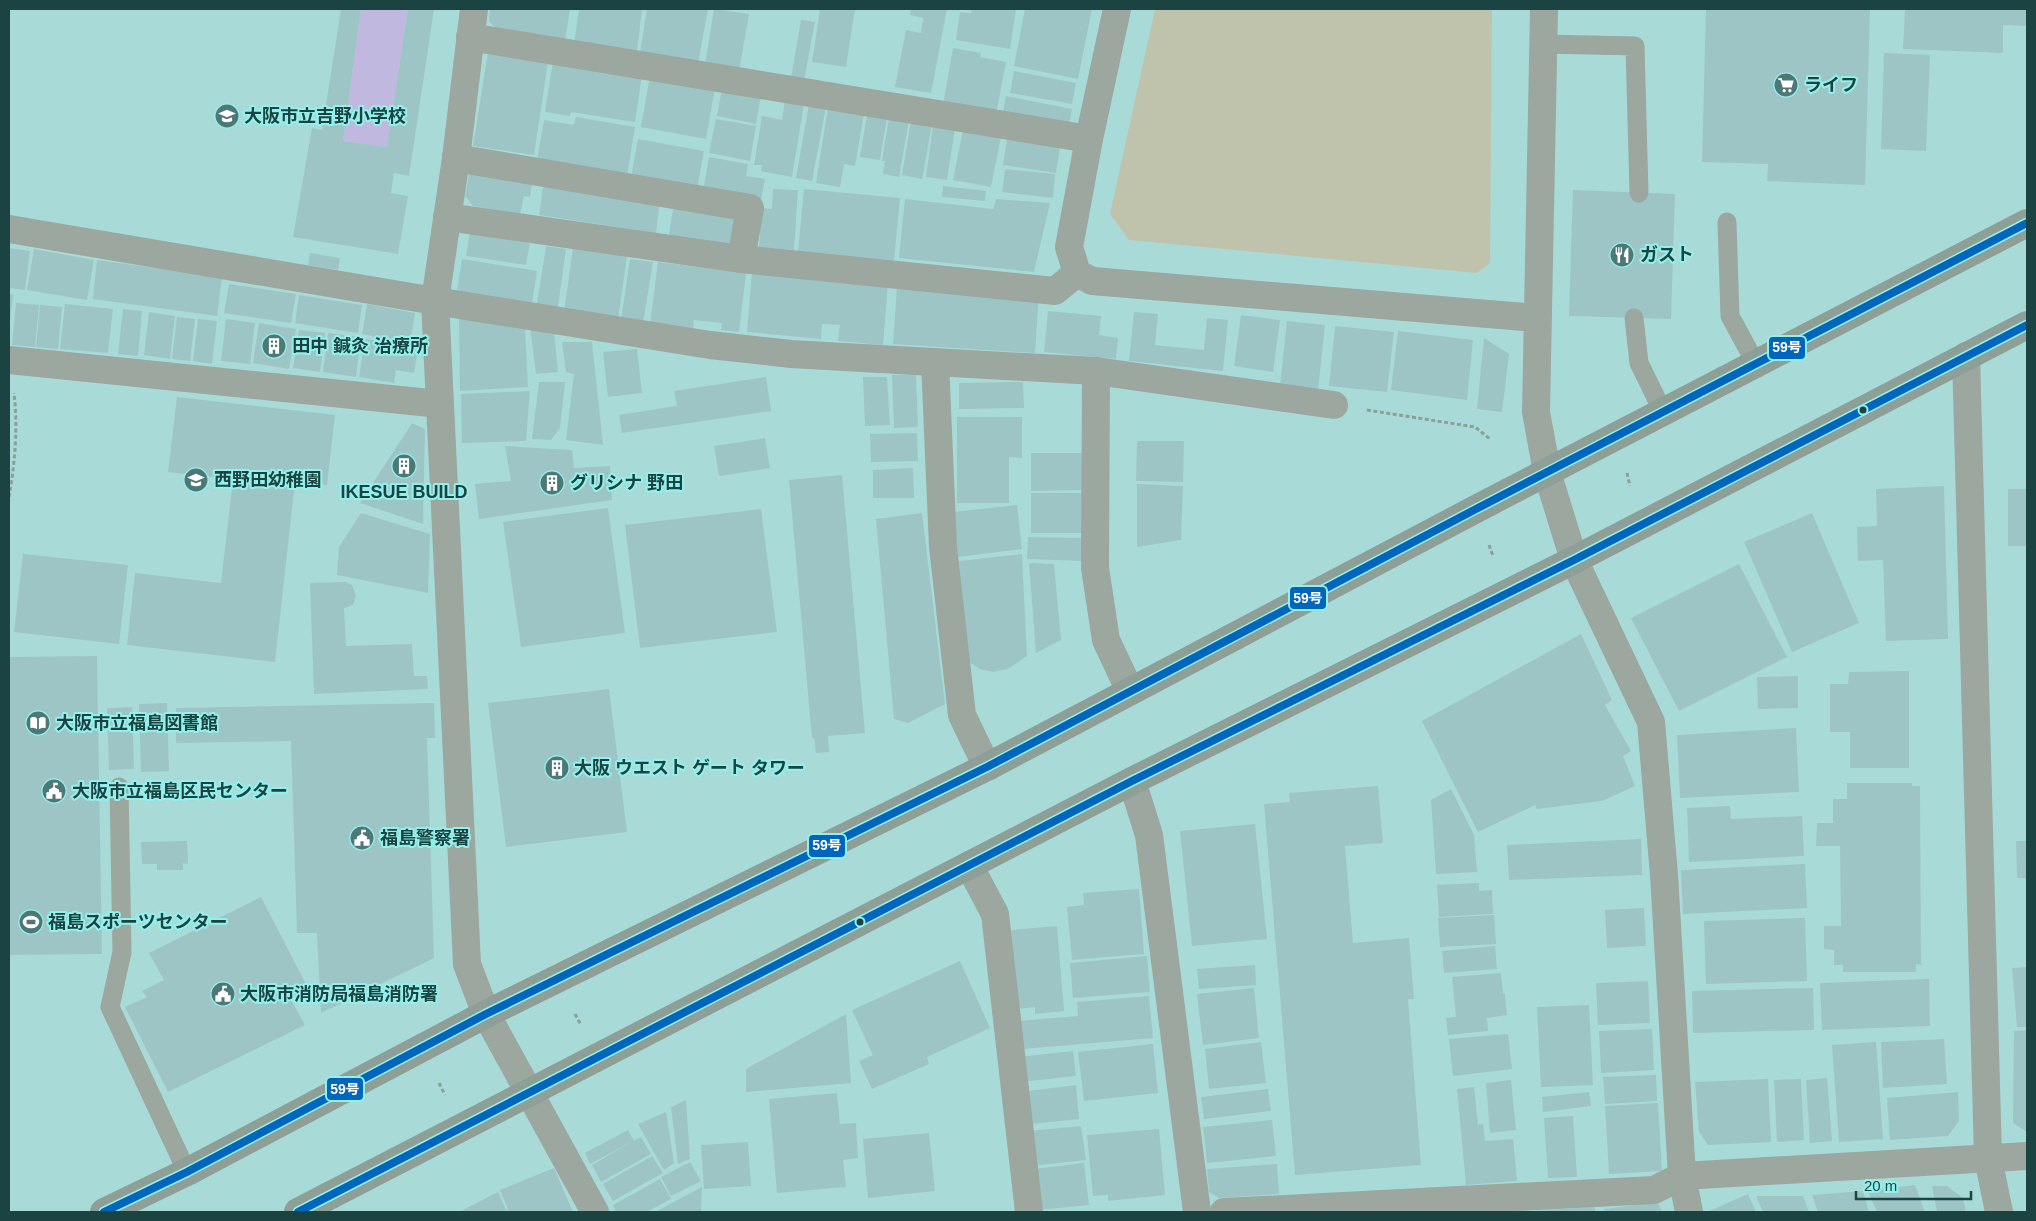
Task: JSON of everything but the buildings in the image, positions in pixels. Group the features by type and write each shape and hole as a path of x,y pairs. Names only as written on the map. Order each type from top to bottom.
{"main road":[{"path":"104,1212 187,1172 486,1014 986,767 2027,223"},
{"path":"298,1212 1132,781 1574,560 2027,324"}],"street":[{"path":"474,9 456,158 435,301 467,964 486,1014 595,1212"},
{"path":"1118,9 1089,139 1069,247 1077,273 1092,280 1537,318"},
{"path":"1544,9 1536,412 1548,472 1574,560 1651,722 1664,875 1682,1176 1689,1212"},
{"path":"470,37 1089,139"},
{"path":"456,158 750,208 741,259"},
{"path":"447,217 741,259 1055,292 1077,273"},
{"path":"9,229 710,345 791,354 1096,371 1334,406"},
{"path":"1966,356 1988,1158 1999,1212"},
{"path":"10,360 440,404"},
{"path":"935,362 943,548 962,714 986,767"},
{"path":"1096,371 1095,568 1106,640 1130,691"},
{"path":"1132,781 1149,835 1197,1212"},
{"path":"969,865 995,914 1029,1212"},
{"path":"1224,1212 1515,1205 1654,1190 1682,1176 2027,1156"}],"lane":[{"path":"1543,44 1635,46 1639,192"},
{"path":"1727,222 1730,316 1756,364"},
{"path":"1634,318 1639,364 1664,412"},
{"path":"118,787 122,952 110,1006 187,1172"}],"path":[{"path":"9,497 13,475 15,442 15,398 10,360"},
{"path":"1334,406 1475,427 1490,439"},
{"path":"1627,473 1630,486"},
{"path":"1489,545 1493,556"},
{"path":"575,1014 581,1026"},
{"path":"439,1083 445,1095"}],"green space":[{"path":"1155,9 1492,9 1490,263 1477,273 1129,240 1110,214"}],"shaded area":[{"path":"361,9 408,9 387,147 343,141"}],"transit line":[{"name":"59号","path":"104,1212 187,1172 486,1014 987,767 1476,509 2027,223"},
{"name":"59号","path":"298,1212 1132,781 1574,560 2027,325"}],"place":[{"name":"ライフ","path":"1786,85"},
{"name":"大阪市立吉野小学校","path":"227,116"},
{"name":"ガスト","path":"1622,255"},
{"name":"田中 鍼灸 治療所","path":"274,346"},
{"name":"IKESUE BUILD","path":"404,466"},
{"name":"西野田幼稚園","path":"196,480"},
{"name":"グリシナ 野田","path":"552,483"},
{"name":"大阪市立福島図書館","path":"38,723"},
{"name":"大阪 ウエスト ゲート タワー","path":"557,768"},
{"name":"大阪市立福島区民センター","path":"54,791"},
{"name":"福島警察署","path":"362,838"},
{"name":"福島スポーツセンター","path":"31,922"},
{"name":"大阪市消防局福島消防署","path":"223,994"}]}
